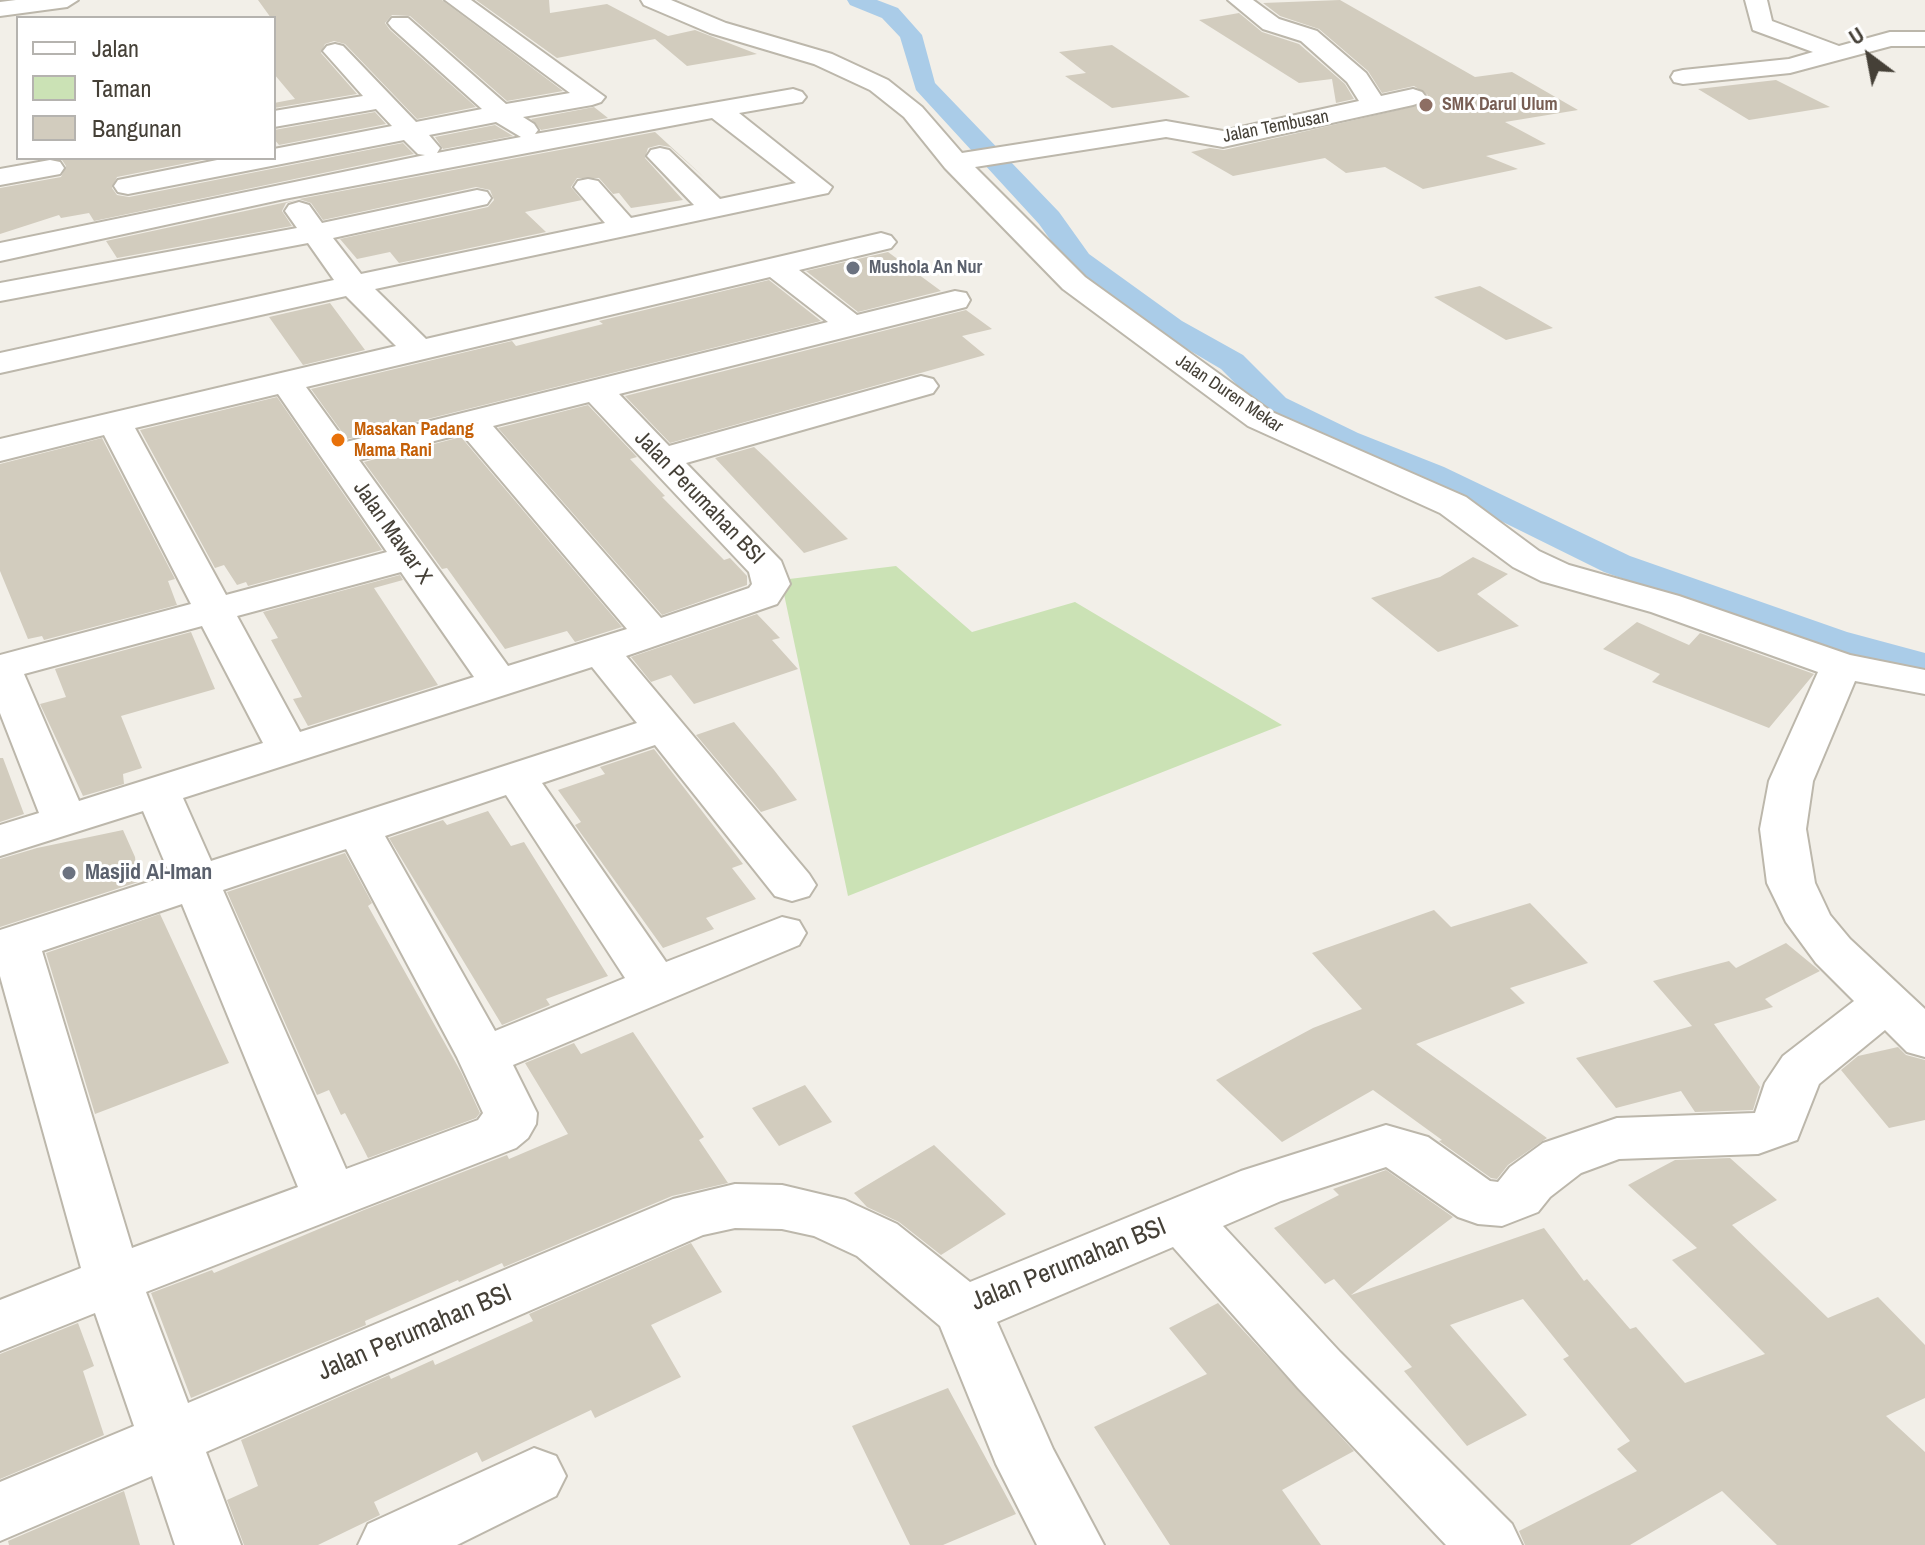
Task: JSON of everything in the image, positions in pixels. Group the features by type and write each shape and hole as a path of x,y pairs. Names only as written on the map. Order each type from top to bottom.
{"street":[{"path":"276,157 592,97 456,0"},
{"name":"Jalan Duren Mekar","path":"652,0 718,28 823,59 879,85 979,158 1074,283 1260,419 1453,505 1526,559 1555,573 1678,609 1841,666 1925,682"},
{"path":"1239,0 1271,24 1309,36 1364,86 1374,106"},
{"path":"1756,0 1761,25 1834,52"},
{"path":"0,9 54,1 73,16"},
{"path":"400,23 501,113 541,142"},
{"path":"1683,77 1790,66 1890,39 1925,39"},
{"path":"335,51 440,161"},
{"path":"0,252 284,191 793,97"},
{"name":"Jalan Tembusan","path":"979,158 1166,129 1223,139 1413,97"},
{"path":"278,112 381,100"},
{"path":"0,363 623,226 818,187 718,110"},
{"path":"660,156 714,209"},
{"path":"113,160 143,221"},
{"path":"128,186 261,160"},
{"path":"0,177 50,168"},
{"path":"588,187 623,226"},
{"path":"284,191 353,285 419,350"},
{"path":"0,292 315,233 477,198"},
{"path":"0,450 881,242"},
{"path":"776,267 852,326"},
{"path":"336,455 955,300"},
{"name":"Jalan Mawar X","path":"286,382 499,683"},
{"path":"661,459 921,386"},
{"name":"Jalan Perumahan BSI","path":"0,841 601,651 763,596 771,584 767,569 596,390"},
{"path":"470,421 653,634"},
{"path":"115,423 287,748"},
{"path":"64,820 16,742 0,667 409,558"},
{"path":"601,651 792,885"},
{"path":"1841,666 1791,781 1783,829 1791,883 1810,922 1833,951 1925,1039"},
{"path":"208,1545 113,1280 8,944 517,779 664,728"},
{"path":"517,779 656,986"},
{"path":"157,790 194,884 330,1197"},
{"path":"0,1326 497,1134 509,1124 510,1113 483,1057 359,831"},
{"path":"483,1057 782,933"},
{"name":"Jalan Perumahan BSI","path":"0,1512 693,1215 735,1206 782,1207 825,1216 877,1240 963,1311 1261,1186 1386,1146 1409,1152 1478,1202 1502,1204 1518,1197 1530,1182 1562,1158 1617,1139 1758,1134 1778,1126 1791,1083 1801,1070 1885,1003"},
{"path":"1182,1219 1319,1370 1489,1545"},
{"path":"963,1311 1028,1464 1071,1545"},
{"path":"391,1545 534,1476"}],"green space":[{"path":"896,566 972,632 1075,602 1282,725 848,896 781,580"}],"building":[{"path":"258,0 442,0 563,91 507,101 410,16 392,15 385,23 390,30 476,107 417,119 345,44 334,41 325,44 321,53 357,94 276,108 276,103 295,99 276,76 276,16 270,16"},
{"path":"476,0 549,0 550,13 607,4 668,36 695,30 757,54 687,66 655,39 557,58"},
{"path":"1340,0 1475,77 1512,72 1578,110 1505,122 1546,144 1486,156 1518,169 1423,189 1385,167 1346,173 1325,158 1233,176 1191,152 1210,148 1224,150 1424,104 1428,95 1414,86 1382,93 1368,71 1319,29 1280,16 1263,3"},
{"path":"1239,13 1262,32 1299,44 1345,84 1354,99 1336,103 1332,79 1299,83 1199,20"},
{"path":"1112,45 1190,97 1112,108 1065,76 1086,73 1059,52"},
{"path":"1776,80 1830,107 1749,120 1698,89"},
{"path":"594,107 608,118 541,130 531,119"},
{"path":"375,112 386,124 279,145 276,130"},
{"path":"495,125 513,136 443,149 435,137"},
{"path":"655,132 706,179 670,147 659,145 648,148 645,158 683,200 631,208 619,193 613,194 599,178 577,178 571,187 582,200 525,212 546,232 399,263 390,252 357,259 340,239 488,207 494,200 490,190 476,187 323,220 311,203 299,199"},
{"path":"403,143 414,154 94,221 89,213 61,218 59,215 0,234 0,188 61,177 66,166 62,160 202,160 117,177 112,188 117,195 129,197"},
{"path":"296,200 286,203 282,211 292,226 117,258 106,241"},
{"path":"888,252 941,291 858,312 806,271"},
{"path":"769,280 821,321 347,439 311,389 512,341 516,346 603,324 599,321"},
{"path":"1480,286 1553,328 1506,340 1434,297"},
{"path":"330,303 365,350 303,365 269,317"},
{"path":"966,310 992,329 962,336 985,355 670,443 625,396"},
{"path":"277,397 382,550 248,586 246,582 237,585 224,565 215,568 140,430"},
{"path":"588,405 637,457 630,459 665,496 662,497 724,560 730,558 747,576 747,585 662,615 498,428"},
{"path":"461,437 622,627 575,642 567,631 505,649 447,568 442,569 364,462"},
{"path":"102,438 175,579 168,581 177,605 44,640 42,636 28,639 0,571 0,464"},
{"path":"754,447 848,539 804,553 715,458"},
{"path":"1473,557 1508,574 1477,594 1519,626 1438,652 1371,598 1440,577"},
{"path":"400,575 403,580 374,588 438,685 308,726 293,699 302,697 271,640 278,638 263,612"},
{"path":"757,614 780,638 772,640 798,669 694,704 671,675 651,682 631,657"},
{"path":"1637,622 1689,645 1700,633 1814,674 1769,728 1652,682 1660,674 1603,649"},
{"path":"191,632 215,689 121,716 142,768 123,774 124,784 83,796 40,704 66,697 55,669"},
{"path":"734,722 797,800 761,812 696,735"},
{"path":"654,749 743,864 732,868 756,899 706,918 714,929 663,948 575,825 581,822 558,790 605,774 600,767"},
{"path":"0,758 3,758 24,814 0,822"},
{"path":"488,811 511,846 524,842 608,976 546,999 550,1005 502,1025 389,838 443,820 447,825"},
{"name":"Masjid Al-Iman","path":"123,830 135,857 138,882 0,927 0,859"},
{"path":"345,853 372,903 368,906 461,1072 480,1113 476,1118 368,1158 345,1113 341,1115 329,1090 317,1095 227,892"},
{"path":"1530,903 1588,963 1510,988 1525,1003 1416,1044 1547,1138 1508,1165 1497,1179 1491,1178 1439,1141 1442,1140 1373,1090 1282,1142 1216,1080 1313,1028 1362,1009 1312,953 1434,910 1451,927"},
{"path":"160,914 229,1063 95,1114 46,953"},
{"path":"1786,943 1820,971 1765,999 1773,1007 1714,1024 1760,1087 1753,1110 1695,1112 1681,1091 1616,1108 1576,1058 1692,1026 1653,981 1729,961 1736,968"},
{"path":"633,1032 704,1137 699,1140 728,1183 672,1196 504,1267 502,1263 458,1280 365,1321 366,1325 191,1398 151,1293 212,1270 214,1273 364,1210 507,1155 509,1159 568,1134 525,1063 574,1043 581,1054"},
{"path":"1898,1047 1906,1055 1925,1060 1925,1120 1889,1128 1841,1070 1858,1056"},
{"path":"805,1085 832,1122 779,1146 752,1108"},
{"path":"934,1145 1006,1214 941,1255 899,1222 867,1207 854,1193"},
{"path":"1730,1158 1777,1200 1732,1225 1828,1318 1878,1297 1925,1345 1925,1398 1886,1416 1925,1452 1925,1545 1777,1545 1722,1491 1630,1545 1525,1545 1519,1531 1637,1471 1617,1449 1630,1441 1563,1359 1569,1356 1523,1299 1450,1325 1527,1415 1467,1446 1404,1371 1412,1367 1334,1279 1325,1284 1274,1228 1339,1195 1333,1189 1386,1170 1453,1217 1351,1295 1544,1228 1584,1281 1587,1279 1630,1329 1636,1327 1685,1383 1765,1354 1672,1260 1697,1248 1628,1185 1675,1160"},
{"path":"691,1243 722,1292 651,1325 681,1377 595,1418 591,1410 482,1462 477,1452 374,1502 380,1515 318,1545 244,1545 227,1500 258,1486 241,1440 389,1375 391,1379 433,1360 435,1365 533,1321 529,1314"},
{"path":"1218,1303 1354,1451 1282,1490 1321,1545 1170,1545 1094,1427 1207,1374 1169,1328"},
{"path":"78,1323 94,1366 83,1371 104,1435 0,1479 0,1354"},
{"path":"948,1388 1016,1514 943,1545 910,1545 852,1426"},
{"path":"124,1491 140,1545 9,1545 8,1541"}],"waterway":[{"path":"858,0 890,13 911,35 924,85 1049,218 1079,260 1171,327 1232,362 1275,405 1346,440 1432,474 1617,564 1833,640 1925,665"}],"place":[{"name":"SMK Darul Ulum","path":"1426,105"},
{"name":"Mushola An Nur","path":"853,268"},
{"name":"Masakan Padang Mama Rani","path":"338,440"},
{"name":"Masjid Al-Iman","path":"69,873"}]}
